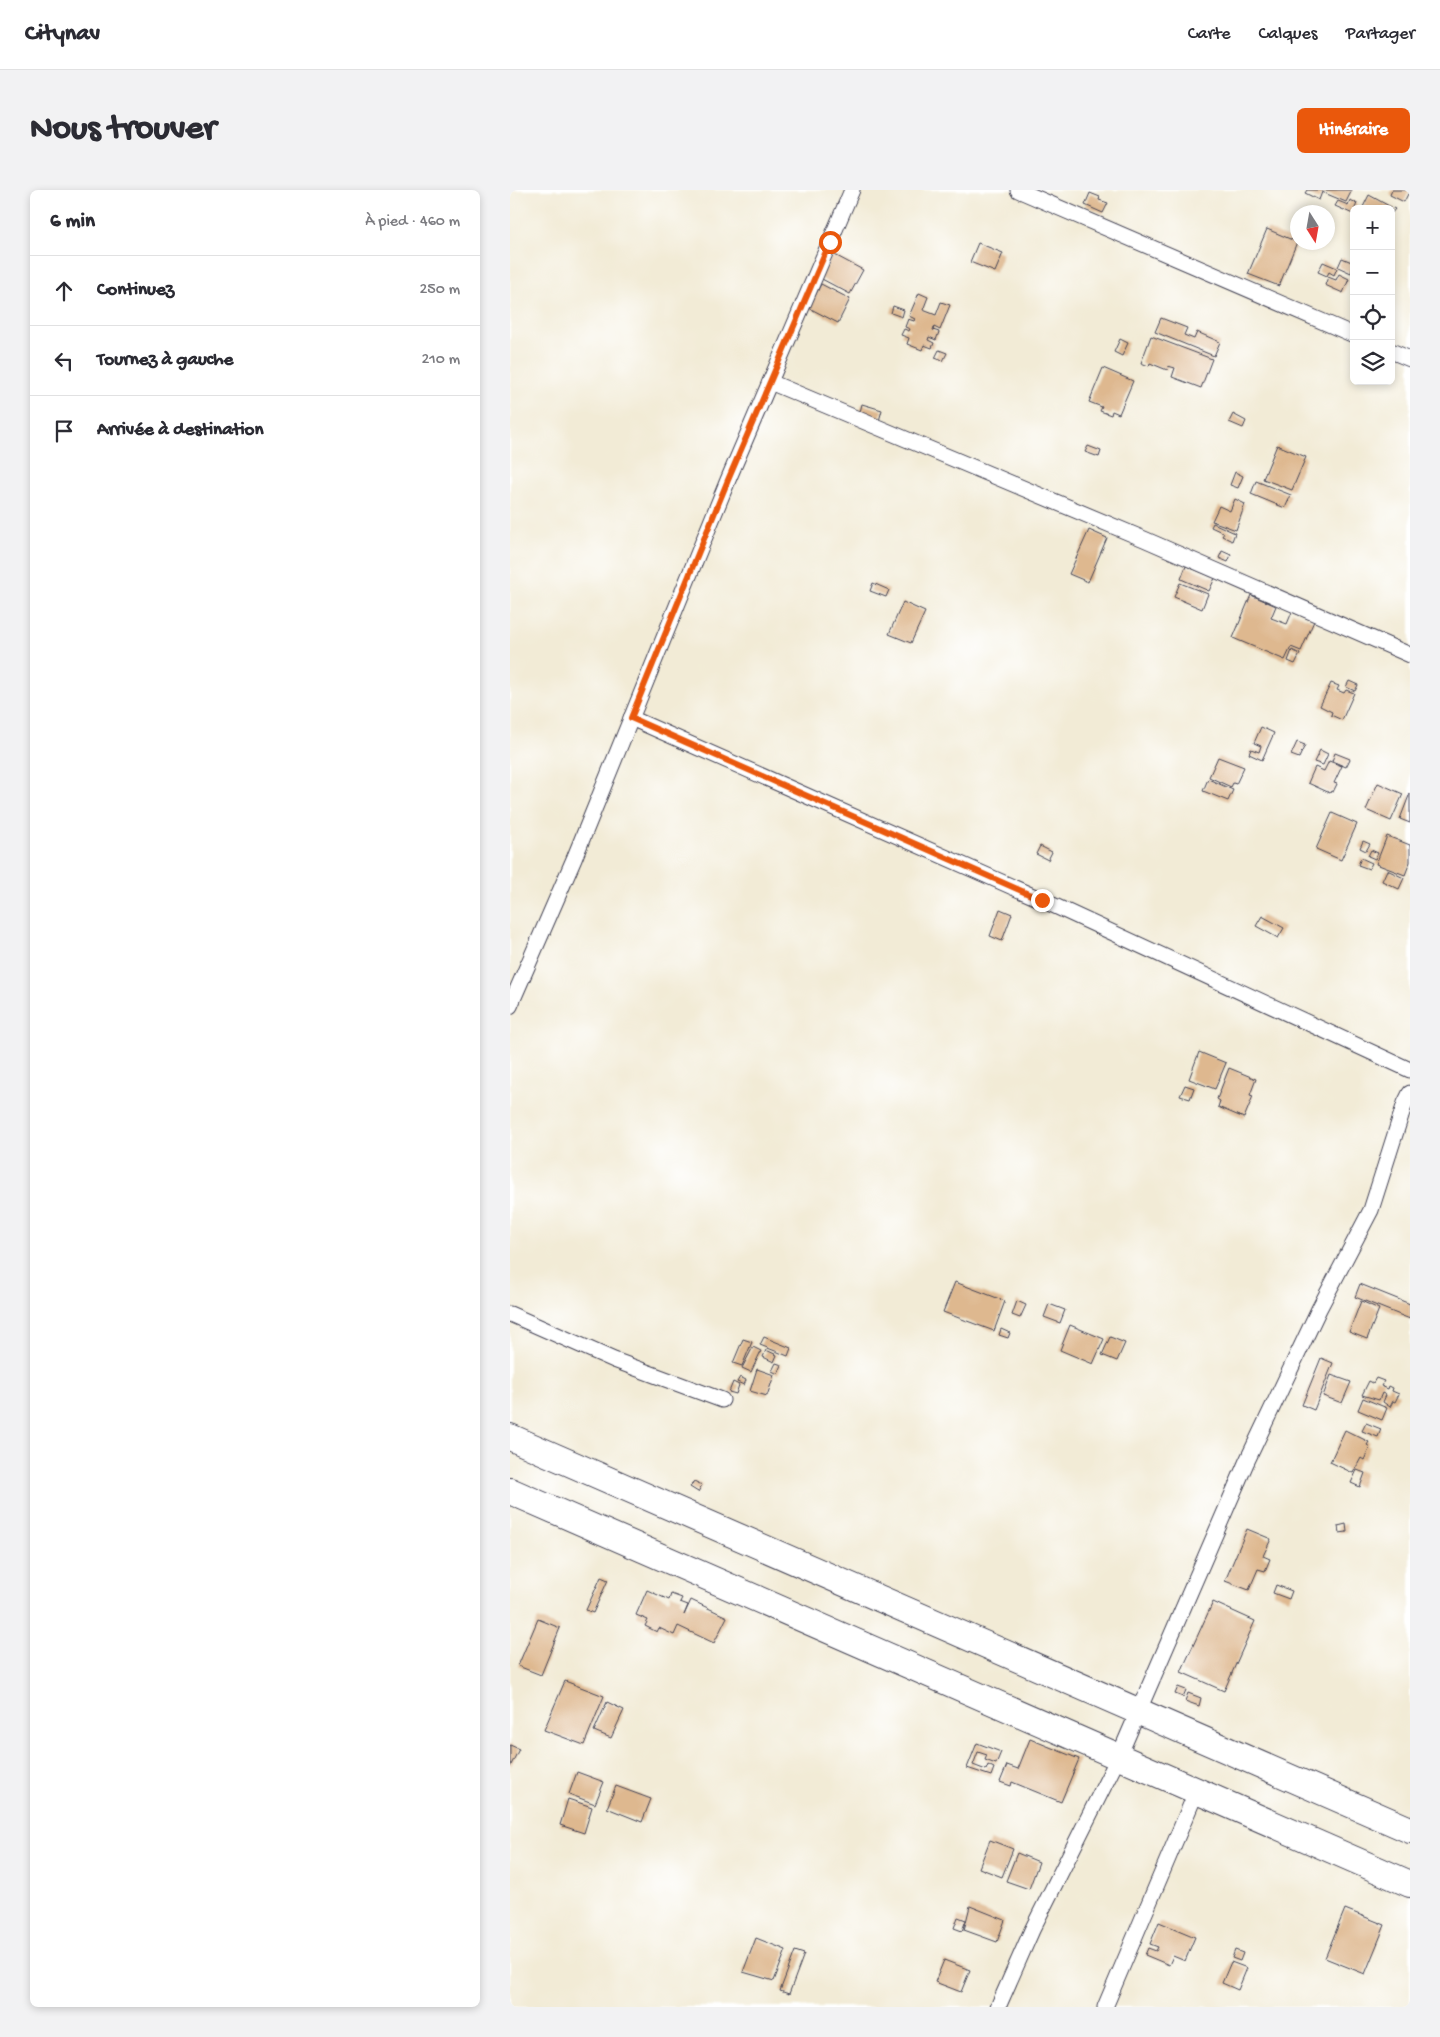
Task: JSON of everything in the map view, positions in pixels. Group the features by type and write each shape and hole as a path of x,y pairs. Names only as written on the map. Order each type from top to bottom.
{"highway":[{"path":"510,1437 1136,1712 1410,1830"},
{"path":"510,1491 1410,1884"}],"street":[{"path":"510,1006 574,859 770,382 852,190"},
{"path":"1018,190 1350,333"},
{"path":"1395,353 1410,359"},
{"path":"770,382 1144,539 1410,655"},
{"path":"631,718 1042,900 1410,1070"},
{"path":"998,2007 1032,1930 1118,1756 1246,1463 1320,1309 1371,1210 1404,1103 1410,1093"},
{"path":"510,1314 614,1360 722,1400"},
{"path":"1105,2007 1197,1790"}],"building":[{"path":"1307,190 1352,190 1346,202 1322,192 1319,200 1305,193"},
{"path":"1392,190 1410,190 1404,202 1390,195"},
{"path":"1090,193 1100,197 1099,200 1108,203 1103,213 1085,205"},
{"path":"1369,195 1388,205 1364,205"},
{"path":"1350,200 1357,203 1356,205 1350,205 1350,213 1335,206 1338,201 1348,205"},
{"path":"1267,229 1290,239 1290,250 1294,250 1279,286 1248,274"},
{"path":"978,243 1003,253 995,272 970,262"},
{"path":"833,254 863,270 850,294 820,278"},
{"path":"1342,258 1350,261 1350,273 1338,267"},
{"path":"1323,262 1337,268 1334,275 1329,272 1327,276 1318,272"},
{"path":"1339,274 1349,279 1343,293 1325,285 1328,277 1336,280"},
{"path":"821,284 850,299 838,323 809,308"},
{"path":"919,293 928,297 923,310 936,315 941,302 950,305 940,330 934,327 933,330 939,332 936,340 929,337 928,340 934,343 932,348 924,345 922,350 907,344 909,338 901,335 904,329 909,331 910,329 905,327 908,319 914,321 915,319 909,316"},
{"path":"893,306 904,310 902,317 891,313"},
{"path":"1161,318 1187,328 1184,335 1194,339 1197,332 1220,342 1214,356 1155,332"},
{"path":"1151,336 1212,359 1201,388 1172,377 1175,368 1168,366 1167,370 1150,363 1149,366 1141,363"},
{"path":"1120,339 1128,343 1122,356 1114,352"},
{"path":"939,350 947,353 943,361 935,358"},
{"path":"1103,368 1133,381 1119,414 1112,411 1111,415 1100,411 1102,407 1089,402"},
{"path":"862,404 882,410 879,421 859,416"},
{"path":"1233,414 1246,421 1243,428 1229,422"},
{"path":"1277,445 1306,457 1292,490 1263,479"},
{"path":"1088,446 1101,451 1099,457 1085,452"},
{"path":"1235,472 1243,476 1238,488 1230,485"},
{"path":"1256,481 1291,495 1285,508 1251,494"},
{"path":"1235,499 1245,504 1236,530 1212,521 1219,506 1230,511"},
{"path":"1213,523 1235,533 1232,541 1222,536 1224,533 1211,527"},
{"path":"1089,530 1107,538 1088,582 1069,574"},
{"path":"1222,551 1231,555 1228,562 1219,558"},
{"path":"1186,566 1215,578 1209,591 1181,579"},
{"path":"873,583 889,590 886,597 870,591"},
{"path":"1180,583 1208,594 1202,609 1174,597"},
{"path":"1251,595 1276,606 1271,618 1287,624 1292,612 1314,621 1301,651 1291,647 1285,660 1233,638"},
{"path":"903,602 925,612 911,643 889,634"},
{"path":"1292,650 1300,654 1295,664 1288,661"},
{"path":"1349,681 1358,685 1355,691 1346,687"},
{"path":"1331,683 1339,686 1337,690 1344,693 1346,690 1354,693 1342,720 1331,715 1332,712 1320,706"},
{"path":"1261,727 1274,733 1262,760 1249,754 1251,749 1259,752 1261,746 1254,743"},
{"path":"1297,742 1305,745 1299,758 1291,755"},
{"path":"1320,750 1328,754 1323,765 1314,762"},
{"path":"1335,753 1350,759 1346,767 1332,761"},
{"path":"1218,757 1244,767 1236,784 1233,783 1231,787 1209,777"},
{"path":"1329,761 1342,766 1334,783 1337,784 1333,792 1331,791 1330,793 1308,783 1315,767 1324,771"},
{"path":"1208,779 1233,790 1228,801 1203,791"},
{"path":"1378,783 1403,794 1391,821 1366,810"},
{"path":"1410,793 1410,823 1400,819"},
{"path":"1332,813 1357,824 1341,860 1316,849"},
{"path":"1387,836 1410,845 1410,862 1405,875 1376,864"},
{"path":"1363,841 1370,844 1366,851 1360,848"},
{"path":"1040,846 1052,852 1048,860 1036,854"},
{"path":"1371,850 1378,853 1375,859 1368,856"},
{"path":"1361,858 1372,863 1369,869 1358,865"},
{"path":"1387,870 1404,878 1399,889 1382,881"},
{"path":"1000,909 1012,914 1002,941 990,936"},
{"path":"1262,916 1284,928 1278,938 1256,926"},
{"path":"1199,1052 1226,1063 1215,1089 1189,1079"},
{"path":"1229,1068 1256,1079 1250,1095 1253,1096 1244,1118 1218,1107 1220,1101 1217,1099"},
{"path":"1185,1085 1194,1088 1190,1099 1180,1096"},
{"path":"955,1282 1005,1301 994,1331 943,1312"},
{"path":"1360,1284 1410,1304 1410,1319 1355,1297"},
{"path":"1017,1301 1026,1305 1020,1318 1012,1315"},
{"path":"1361,1301 1379,1309 1367,1339 1349,1332"},
{"path":"1049,1304 1065,1310 1060,1323 1044,1317"},
{"path":"1070,1325 1104,1339 1093,1364 1060,1350"},
{"path":"1001,1329 1010,1333 1008,1338 999,1335"},
{"path":"764,1337 791,1348 788,1356 760,1345"},
{"path":"1110,1337 1125,1343 1117,1361 1102,1355"},
{"path":"743,1339 752,1342 742,1366 733,1363"},
{"path":"753,1347 761,1351 751,1372 742,1368"},
{"path":"766,1350 777,1355 774,1362 763,1357"},
{"path":"1321,1358 1333,1363 1314,1410 1302,1405"},
{"path":"776,1363 782,1365 778,1374 772,1371"},
{"path":"757,1369 774,1375 767,1396 750,1391"},
{"path":"1331,1375 1351,1382 1342,1403 1323,1396"},
{"path":"740,1377 746,1380 744,1385 737,1382"},
{"path":"1376,1378 1384,1381 1381,1386 1388,1389 1389,1386 1393,1388 1392,1391 1399,1394 1390,1407 1383,1402 1386,1395 1382,1393 1379,1400 1362,1395 1369,1381 1373,1383"},
{"path":"733,1382 739,1385 736,1394 729,1392"},
{"path":"1363,1398 1387,1408 1382,1420 1358,1410"},
{"path":"1366,1423 1381,1429 1378,1437 1362,1431"},
{"path":"1345,1430 1369,1442 1367,1445 1370,1447 1364,1460 1361,1458 1353,1473 1330,1462"},
{"path":"1357,1470 1365,1473 1360,1487 1351,1483"},
{"path":"694,1481 702,1485 698,1492 690,1487"},
{"path":"1346,1524 1347,1532 1339,1533 1338,1526"},
{"path":"1247,1529 1271,1539 1263,1556 1270,1559 1265,1571 1258,1569 1249,1590 1225,1581"},
{"path":"601,1577 608,1580 593,1613 586,1610"},
{"path":"1276,1585 1292,1591 1289,1599 1273,1593"},
{"path":"647,1590 669,1600 671,1594 682,1598 680,1602 688,1605 684,1615 691,1600 727,1617 714,1643 678,1626 674,1635 659,1628 657,1632 645,1626 648,1620 636,1615"},
{"path":"1213,1602 1255,1621 1224,1691 1181,1672"},
{"path":"538,1619 560,1628 541,1675 518,1666"},
{"path":"565,1681 604,1696 584,1745 544,1730"},
{"path":"1178,1687 1186,1690 1183,1697 1175,1694"},
{"path":"1188,1693 1201,1698 1199,1706 1185,1701"},
{"path":"607,1702 624,1710 611,1738 594,1731"},
{"path":"1030,1739 1079,1759 1061,1802 1012,1782 1011,1786 1000,1782 1007,1765 1018,1769"},
{"path":"977,1743 1001,1752 996,1764 985,1760 987,1755 978,1752 973,1765 986,1770 988,1765 994,1768 991,1776 967,1768"},
{"path":"510,1745 519,1749 510,1767"},
{"path":"577,1772 604,1782 595,1804 569,1794"},
{"path":"616,1786 651,1799 642,1822 607,1808"},
{"path":"568,1799 592,1807 584,1833 560,1825"},
{"path":"990,1840 1013,1849 1002,1877 979,1868"},
{"path":"1017,1853 1039,1862 1029,1889 1006,1881"},
{"path":"970,1906 1005,1920 997,1942 964,1930"},
{"path":"1345,1909 1385,1925 1365,1974 1325,1958"},
{"path":"958,1917 966,1920 962,1931 954,1928"},
{"path":"1159,1922 1195,1937 1185,1961 1173,1956 1169,1965 1145,1955 1148,1948 1156,1951 1158,1947 1150,1944"},
{"path":"756,1938 786,1950 774,1981 743,1972"},
{"path":"1235,1950 1243,1953 1240,1961 1232,1958"},
{"path":"795,1951 804,1954 789,1994 780,1991"},
{"path":"944,1960 970,1970 961,1992 935,1982"},
{"path":"1231,1962 1247,1968 1238,1990 1222,1983"}],"route":[{"path":"830,242 728,480 631,718 1042,900"}]}
